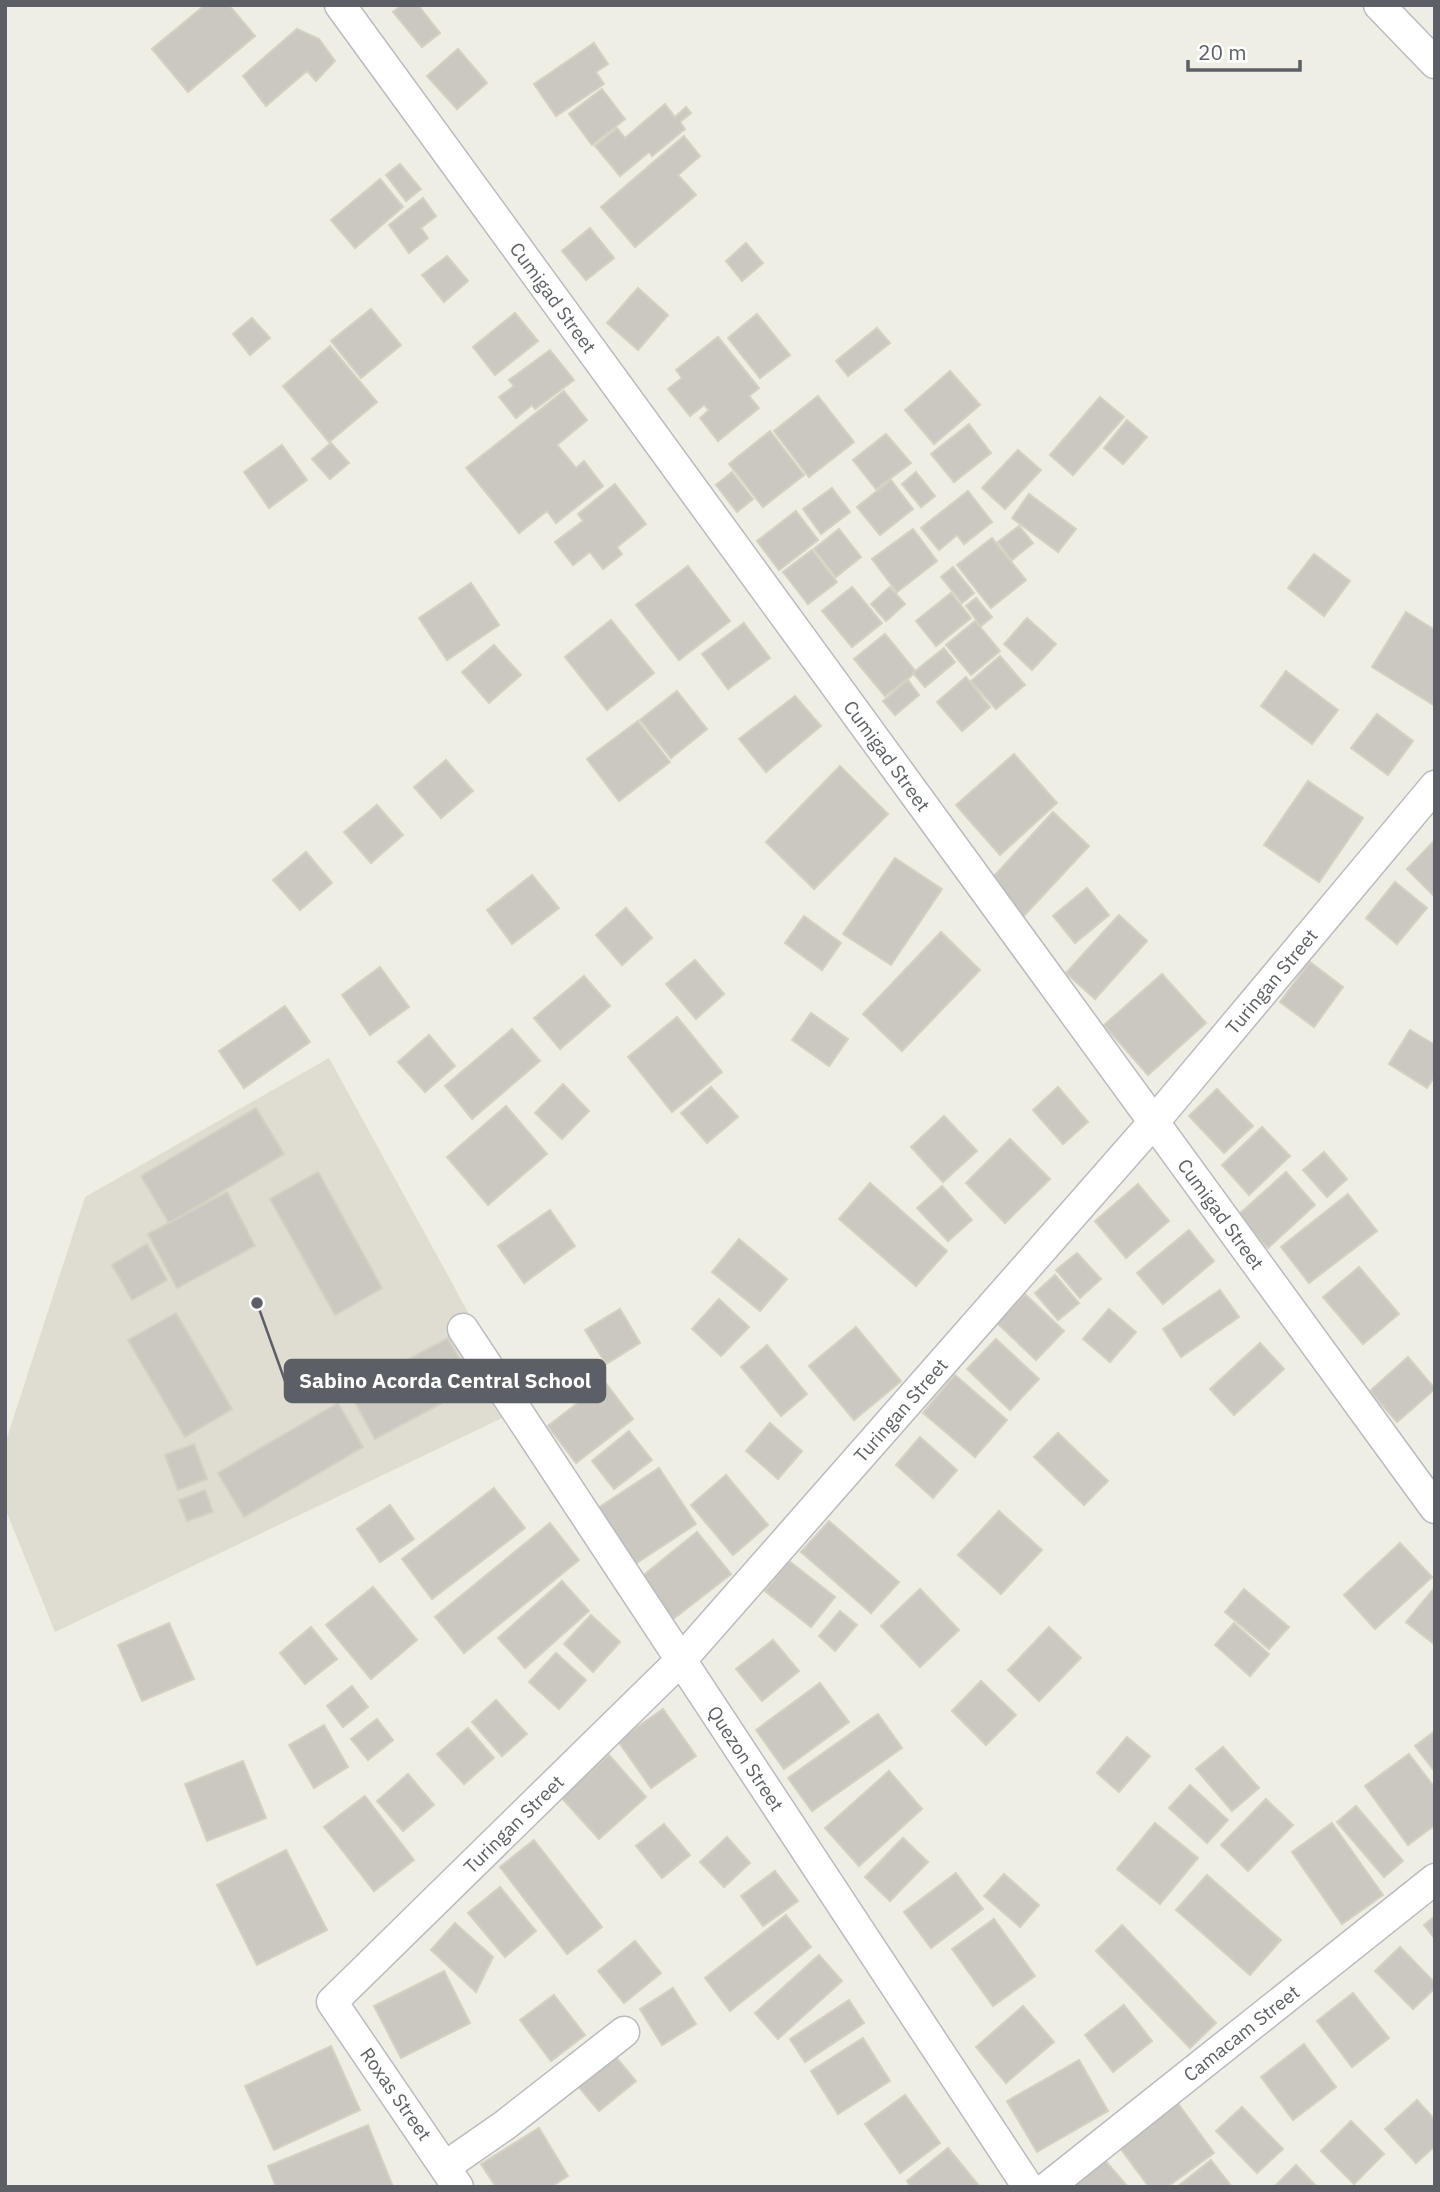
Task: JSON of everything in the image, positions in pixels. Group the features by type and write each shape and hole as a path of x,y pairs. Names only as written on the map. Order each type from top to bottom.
{"street":[{"name":"Cumigad Street","path":"340,5 1435,1508"},
{"path":"1379,5 1435,63"},
{"name":"Turingan Street","path":"332,2002 682,1659 1153,1123 1435,786"},
{"name":"Quezon Street","path":"463,1329 1028,2187"},
{"name":"Camacam Street","path":"1048,2187 1435,1879"},
{"name":"Roxas Street","path":"332,2002 452,2177"},
{"path":"452,2177 505,2125 624,2032"}],"shaded area":[{"path":"329,1058 521,1409 55,1632 5,1508 5,1444 85,1197"}],"building":[{"path":"205,5 229,5 255,36 188,92 152,49"},
{"path":"402,5 418,5 440,33 422,47 393,12"},
{"path":"297,29 319,39 335,61 316,81 307,71 266,106 243,76"},
{"path":"594,43 608,64 596,72 604,84 556,116 534,84"},
{"path":"458,49 487,83 457,109 427,76"},
{"path":"602,89 625,119 592,145 569,114"},
{"path":"665,104 675,117 686,107 691,113 680,122 685,129 652,156 649,152 620,176 595,146 617,128 625,138"},
{"path":"684,136 700,156 678,175 696,195 635,247 601,207"},
{"path":"400,164 421,189 406,201 386,175"},
{"path":"380,179 403,207 355,248 331,220"},
{"path":"423,198 436,216 421,228 428,238 409,253 389,225"},
{"path":"590,228 614,258 586,280 562,251"},
{"path":"746,243 763,263 742,281 726,261"},
{"path":"447,256 468,281 444,302 422,275"},
{"path":"638,288 668,315 638,350 607,323"},
{"path":"371,309 401,345 361,378 331,341"},
{"path":"515,313 538,341 495,375 473,347"},
{"path":"757,314 790,355 760,378 728,338"},
{"path":"252,318 270,338 250,355 233,334"},
{"path":"877,328 890,343 848,376 836,361"},
{"path":"718,337 759,388 749,396 759,408 718,441 700,418 709,410 704,405 690,416 668,389 682,378 676,370"},
{"path":"330,346 377,402 329,442 283,386"},
{"path":"550,350 574,380 535,409 532,405 516,418 499,397 514,386 509,380"},
{"path":"950,371 980,405 934,444 905,410"},
{"path":"564,391 587,420 557,445 576,468 584,461 603,486 556,523 547,511 519,533 466,468"},
{"path":"818,396 854,442 809,477 774,431"},
{"path":"1100,397 1124,417 1073,475 1050,455"},
{"path":"1127,420 1147,437 1123,464 1104,448"},
{"path":"969,424 991,453 954,482 931,454"},
{"path":"770,431 804,475 763,507 729,464"},
{"path":"886,434 911,463 876,489 853,460"},
{"path":"331,443 349,463 330,479 312,459"},
{"path":"282,445 307,480 269,508 244,472"},
{"path":"1018,450 1041,470 1005,509 982,488"},
{"path":"732,472 753,499 737,512 716,485"},
{"path":"916,472 935,496 921,507 902,484"},
{"path":"891,480 913,509 880,535 857,507"},
{"path":"615,484 646,524 617,547 622,554 603,569 590,552 573,565 555,542 583,521 578,514"},
{"path":"832,488 850,512 821,534 803,509"},
{"path":"968,491 992,522 964,544 957,535 939,550 921,528"},
{"path":"1029,494 1076,529 1058,552 1012,518"},
{"path":"796,511 818,540 779,570 757,541"},
{"path":"1019,526 1033,543 1012,560 998,542"},
{"path":"839,529 861,557 836,577 814,549"},
{"path":"913,529 937,561 897,592 872,559"},
{"path":"992,538 1026,580 991,608 957,565"},
{"path":"812,550 837,582 808,604 783,572"},
{"path":"1314,554 1350,581 1324,616 1288,588"},
{"path":"688,566 730,621 679,660 636,605"},
{"path":"953,567 974,593 962,603 941,577"},
{"path":"471,583 499,625 447,660 419,618"},
{"path":"852,587 882,623 852,647 822,611"},
{"path":"890,587 905,604 886,621 871,604"},
{"path":"951,593 971,618 936,646 916,621"},
{"path":"976,598 992,617 981,626 966,606"},
{"path":"1406,612 1435,630 1435,706 1372,667"},
{"path":"1027,618 1056,644 1032,670 1004,644"},
{"path":"611,620 654,673 607,710 565,657"},
{"path":"975,621 1000,651 971,675 946,645"},
{"path":"744,623 770,658 728,689 702,654"},
{"path":"885,634 916,672 885,696 854,659"},
{"path":"494,645 521,675 489,703 462,672"},
{"path":"944,648 955,662 925,687 913,673"},
{"path":"1000,656 1025,685 996,709 971,681"},
{"path":"1286,671 1338,710 1312,744 1261,706"},
{"path":"966,677 990,707 962,731 937,702"},
{"path":"908,680 919,695 895,715 883,701"},
{"path":"677,691 707,729 671,758 640,720"},
{"path":"795,696 821,726 766,772 739,739"},
{"path":"1377,714 1413,741 1388,775 1351,748"},
{"path":"638,721 670,762 619,801 587,759"},
{"path":"1014,754 1057,803 1000,855 956,805"},
{"path":"446,760 473,791 441,818 414,787"},
{"path":"840,766 888,814 814,889 766,842"},
{"path":"1308,781 1363,818 1319,882 1264,845"},
{"path":"377,805 403,835 371,863 344,832"},
{"path":"1053,812 1089,846 1021,919 985,886"},
{"path":"1435,840 1435,897 1407,869"},
{"path":"306,852 332,883 300,910 273,880"},
{"path":"895,858 942,889 891,965 843,934"},
{"path":"532,875 559,908 512,944 487,910"},
{"path":"1395,882 1427,908 1397,944 1366,918"},
{"path":"1087,888 1109,915 1075,943 1053,916"},
{"path":"626,908 652,938 622,965 596,935"},
{"path":"1119,915 1147,941 1095,999 1066,973"},
{"path":"804,916 841,943 822,970 785,943"},
{"path":"941,932 980,970 902,1051 863,1014"},
{"path":"695,960 724,994 696,1019 666,984"},
{"path":"1310,962 1343,987 1314,1027 1280,1002"},
{"path":"380,967 409,1007 370,1035 342,995"},
{"path":"1162,974 1206,1023 1148,1075 1104,1025"},
{"path":"584,976 610,1006 560,1049 534,1018"},
{"path":"285,1006 310,1042 244,1088 219,1051"},
{"path":"811,1013 848,1039 829,1066 792,1040"},
{"path":"677,1017 722,1072 672,1112 628,1057"},
{"path":"512,1029 540,1061 472,1119 445,1086"},
{"path":"1410,1030 1435,1045 1435,1076 1427,1088 1389,1064"},
{"path":"429,1035 455,1066 425,1092 398,1062"},
{"path":"563,1084 589,1111 562,1139 535,1113"},
{"path":"711,1087 738,1117 707,1143 681,1113"},
{"path":"1058,1087 1088,1122 1063,1144 1033,1110"},
{"path":"1217,1089 1253,1126 1224,1153 1189,1116"},
{"path":"506,1106 547,1154 488,1205 447,1157"},
{"path":"256,1108 284,1154 169,1223 141,1176"},
{"path":"944,1116 977,1151 943,1182 911,1147"},
{"path":"1262,1127 1290,1156 1249,1195 1222,1165"},
{"path":"1010,1139 1050,1179 1005,1223 966,1183"},
{"path":"1324,1152 1347,1179 1327,1197 1303,1170"},
{"path":"318,1172 382,1288 335,1315 270,1199"},
{"path":"1286,1172 1315,1205 1268,1248 1238,1215"},
{"path":"870,1183 947,1251 916,1286 839,1219"},
{"path":"1138,1184 1169,1221 1126,1258 1095,1221"},
{"path":"942,1186 972,1220 948,1241 917,1208"},
{"path":"227,1192 255,1246 177,1288 148,1234"},
{"path":"1348,1194 1377,1231 1309,1283 1281,1247"},
{"path":"550,1210 575,1246 524,1283 498,1246"},
{"path":"1189,1230 1214,1261 1163,1304 1137,1273"},
{"path":"739,1239 787,1279 760,1311 712,1272"},
{"path":"147,1244 167,1280 132,1300 112,1265"},
{"path":"1077,1253 1101,1279 1080,1298 1056,1270"},
{"path":"1359,1267 1399,1314 1363,1344 1323,1297"},
{"path":"1055,1275 1079,1303 1058,1320 1035,1293"},
{"path":"1220,1290 1239,1317 1181,1357 1163,1329"},
{"path":"1025,1294 1064,1331 1036,1360 997,1323"},
{"path":"719,1299 749,1327 721,1356 692,1329"},
{"path":"620,1309 640,1343 606,1364 585,1330"},
{"path":"1109,1309 1136,1332 1110,1362 1083,1339"},
{"path":"176,1313 232,1409 185,1437 128,1340"},
{"path":"856,1327 901,1381 854,1420 809,1366"},
{"path":"448,1338 474,1386 375,1439 349,1391"},
{"path":"996,1339 1039,1379 1010,1410 967,1369"},
{"path":"1260,1343 1284,1369 1234,1415 1210,1389"},
{"path":"767,1345 807,1394 781,1416 741,1367"},
{"path":"1408,1357 1435,1389 1397,1422 1370,1391"},
{"path":"955,1375 1007,1420 975,1457 923,1413"},
{"path":"605,1382 633,1419 576,1463 548,1426"},
{"path":"338,1403 363,1447 244,1517 218,1473"},
{"path":"770,1423 802,1451 778,1479 746,1451"},
{"path":"629,1431 652,1460 614,1489 592,1461"},
{"path":"1058,1433 1108,1481 1084,1505 1034,1457"},
{"path":"920,1437 957,1470 933,1498 896,1465"},
{"path":"194,1444 207,1479 178,1490 165,1455"},
{"path":"659,1468 696,1524 632,1566 595,1510"},
{"path":"726,1475 768,1525 733,1555 691,1505"},
{"path":"494,1488 525,1528 432,1599 402,1559"},
{"path":"205,1490 213,1512 187,1521 179,1500"},
{"path":"390,1505 414,1539 380,1562 357,1529"},
{"path":"999,1511 1042,1550 1001,1594 958,1555"},
{"path":"829,1521 899,1582 871,1613 801,1552"},
{"path":"550,1523 579,1560 464,1653 435,1617"},
{"path":"697,1532 731,1574 672,1620 640,1578"},
{"path":"1400,1543 1432,1577 1375,1629 1344,1595"},
{"path":"789,1561 835,1597 811,1627 765,1591"},
{"path":"562,1581 589,1611 525,1668 498,1638"},
{"path":"373,1587 417,1640 371,1679 326,1625"},
{"path":"1435,1587 1435,1645 1406,1622"},
{"path":"920,1589 959,1630 920,1667 881,1626"},
{"path":"1244,1589 1289,1627 1269,1649 1225,1612"},
{"path":"840,1611 857,1625 835,1651 819,1636"},
{"path":"591,1615 620,1642 593,1672 564,1644"},
{"path":"169,1623 194,1679 142,1701 118,1645"},
{"path":"1234,1623 1269,1654 1250,1676 1215,1645"},
{"path":"311,1627 337,1659 305,1684 280,1653"},
{"path":"1049,1627 1081,1658 1039,1701 1008,1670"},
{"path":"773,1640 799,1671 762,1701 736,1669"},
{"path":"556,1653 586,1680 559,1709 529,1682"},
{"path":"981,1681 1016,1715 986,1745 952,1711"},
{"path":"820,1683 849,1722 784,1769 756,1730"},
{"path":"352,1686 368,1707 343,1727 327,1706"},
{"path":"496,1700 527,1734 502,1756 472,1722"},
{"path":"663,1709 696,1756 651,1788 618,1741"},
{"path":"878,1714 902,1748 812,1811 788,1778"},
{"path":"377,1719 393,1740 368,1760 351,1739"},
{"path":"324,1725 348,1767 314,1788 289,1745"},
{"path":"468,1728 494,1758 464,1784 437,1754"},
{"path":"1435,1731 1435,1772 1415,1746"},
{"path":"1127,1737 1150,1756 1119,1792 1097,1773"},
{"path":"1223,1747 1259,1788 1232,1811 1196,1769"},
{"path":"1409,1754 1435,1788 1435,1825 1408,1845 1365,1786"},
{"path":"609,1755 646,1797 599,1839 561,1797"},
{"path":"243,1761 266,1818 207,1841 185,1784"},
{"path":"889,1771 922,1809 859,1866 825,1828"},
{"path":"408,1774 434,1805 403,1831 377,1801"},
{"path":"1190,1785 1228,1820 1207,1843 1169,1808"},
{"path":"365,1796 414,1860 374,1891 324,1827"},
{"path":"1266,1799 1293,1825 1248,1871 1221,1845"},
{"path":"1356,1806 1403,1861 1384,1877 1337,1822"},
{"path":"1155,1823 1198,1858 1160,1904 1117,1869"},
{"path":"1332,1823 1383,1895 1342,1924 1292,1852"},
{"path":"664,1824 690,1855 662,1878 636,1846"},
{"path":"727,1837 750,1863 724,1887 700,1862"},
{"path":"903,1838 928,1862 890,1901 865,1877"},
{"path":"534,1840 602,1927 567,1954 500,1867"},
{"path":"286,1850 327,1930 257,1965 217,1885"},
{"path":"775,1871 798,1901 763,1926 741,1896"},
{"path":"956,1873 983,1909 931,1948 904,1912"},
{"path":"1004,1874 1039,1905 1020,1927 984,1896"},
{"path":"1207,1875 1281,1940 1250,1975 1176,1910"},
{"path":"500,1887 536,1931 505,1957 468,1913"},
{"path":"786,1915 811,1947 730,2011 705,1978"},
{"path":"1435,1916 1435,1939 1424,1925"},
{"path":"994,1919 1035,1976 993,2006 952,1949"},
{"path":"455,1923 493,1957 476,1992 431,1950"},
{"path":"1122,1925 1216,2023 1190,2048 1096,1951"},
{"path":"635,1941 661,1973 624,2003 598,1971"},
{"path":"1400,1947 1435,1983 1435,1988 1413,2009 1375,1971"},
{"path":"819,1955 842,1981 778,2039 755,2013"},
{"path":"444,1971 470,2023 401,2058 374,2006"},
{"path":"673,1988 696,2024 662,2045 640,2009"},
{"path":"1353,1993 1389,2038 1352,2067 1317,2021"},
{"path":"554,1995 585,2035 551,2061 520,2020"},
{"path":"849,2000 864,2023 805,2062 790,2039"},
{"path":"1124,2005 1152,2041 1113,2072 1085,2035"},
{"path":"1023,2006 1054,2042 1006,2083 976,2047"},
{"path":"863,2038 890,2081 838,2114 811,2071"},
{"path":"1304,2044 1336,2087 1293,2120 1261,2077"},
{"path":"331,2046 360,2110 274,2150 245,2086"},
{"path":"609,2049 636,2081 599,2111 572,2079"},
{"path":"1079,2060 1108,2111 1037,2152 1007,2101"},
{"path":"905,2095 940,2143 900,2173 865,2124"},
{"path":"1417,2100 1435,2120 1435,2146 1416,2163 1385,2129"},
{"path":"1177,2102 1214,2153 1167,2187 1149,2187 1118,2145"},
{"path":"1242,2107 1283,2149 1257,2173 1216,2131"},
{"path":"1351,2121 1384,2154 1354,2184 1321,2151"},
{"path":"368,2125 393,2187 276,2187 268,2166"},
{"path":"539,2128 568,2176 551,2187 496,2187 481,2164"},
{"path":"948,2148 980,2187 911,2187 907,2181"},
{"path":"1102,2157 1128,2187 1068,2187"},
{"path":"1211,2160 1232,2187 1177,2187"},
{"path":"1296,2165 1317,2187 1274,2187"}],"place":[{"name":"Sabino Acorda Central School","path":"257,1303"}]}
